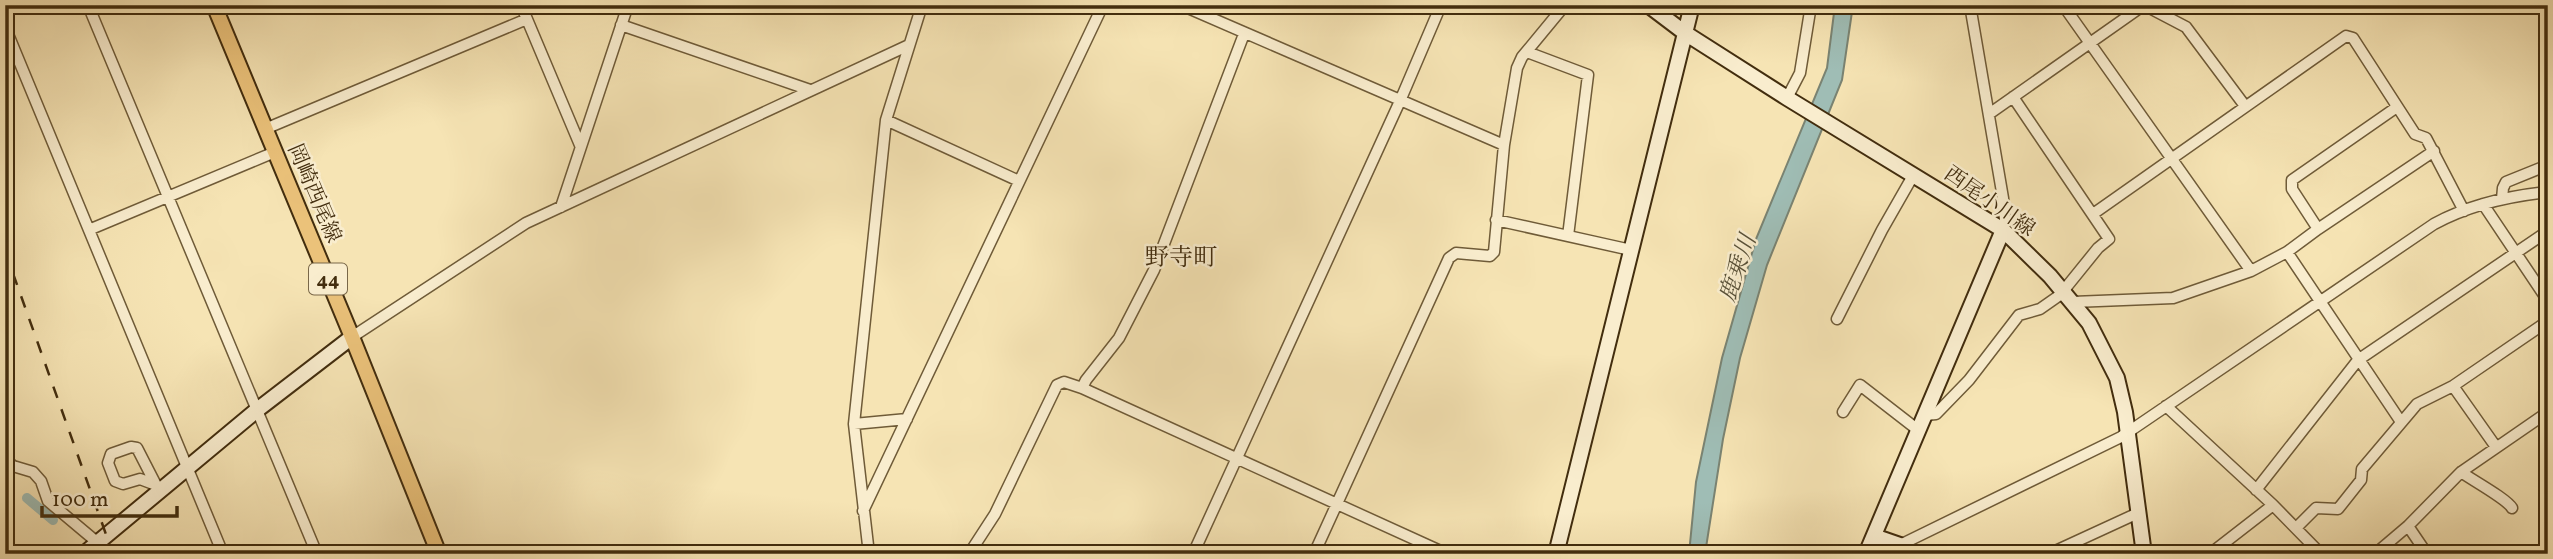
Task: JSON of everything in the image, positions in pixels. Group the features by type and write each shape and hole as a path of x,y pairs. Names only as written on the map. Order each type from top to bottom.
{"main road":[{"name":"岡崎西尾線","path":"214,5 439,554"}],"street":[{"path":"88,5 317,554"},
{"path":"521,5 580,145"},
{"path":"561,207 628,5"},
{"path":"869,554 853,424 886,120 922,5"},
{"path":"863,511 1103,5"},
{"path":"1181,5 1504,145"},
{"path":"1193,554 1400,102 1441,5"},
{"path":"1314,554 1449,258 1456,253 1492,255 1504,145 1517,68 1565,5"},
{"name":"西尾小川線","path":"1648,5 1685,33 2003,230 2029,253 2089,323 2111,364 2121,394 2144,554"},
{"path":"1556,554 1692,5"},
{"path":"1790,99 1800,73 1811,5"},
{"path":"1866,554 2003,230 2003,198 1970,5"},
{"path":"2063,5 2251,271"},
{"path":"1989,114 2141,6 2148,6 2186,27 2245,106"},
{"path":"265,129 527,19"},
{"path":"621,25 810,90"},
{"path":"5,27 223,554"},
{"path":"1082,388 1119,338 1154,270 1244,34"},
{"path":"2093,214 2346,36 2353,38 2415,134 2426,138 2464,211"},
{"path":"5,459 13,466 33,472 41,481 48,501 92,547 158,488 187,468 332,351 513,231 909,45"},
{"path":"1527,52 1588,75 1568,236"},
{"path":"2013,97 2109,239 2098,248 2068,297"},
{"path":"2318,229 2292,189 2292,180 2397,107"},
{"path":"886,120 1019,181"},
{"path":"1925,415 1936,414 1969,380 2019,315 2068,297 2173,298 2251,271 2287,252 2434,151"},
{"path":"90,229 275,152"},
{"path":"2502,199 2506,182 2548,165"},
{"path":"1837,319 1914,174"},
{"path":"1874,536 1902,549 2127,432 2434,224 2483,204 2548,192"},
{"path":"2483,204 2548,301"},
{"path":"1496,220 1631,250"},
{"path":"2256,490 2358,360 2548,231"},
{"path":"2287,252 2401,422"},
{"path":"2296,528 2316,508 2338,509 2361,480 2362,469 2417,404 2453,386 2548,321"},
{"path":"969,554 995,514 1057,385 1064,382 1447,554"},
{"path":"1843,412 1860,385 1918,430"},
{"path":"2453,386 2496,447"},
{"path":"2166,406 2273,505 2321,554"},
{"path":"2375,554 2408,526 2460,472 2548,412"},
{"path":"853,424 907,419"},
{"path":"131,447 137,448 158,488 140,479 124,484 115,481 108,463 111,454 131,447"},
{"path":"2460,472 2505,500 2512,508"},
{"path":"2210,554 2273,505"},
{"path":"2049,554 2138,513"},
{"path":"2408,526 2427,554"}],"water":[{"path":"1835,5 1853,5 1842,80 1767,265 1740,358 1723,439 1705,554 1689,554 1696,482 1722,358 1756,239 1827,68"}],"waterway":[{"path":"27,498 53,520"}],"railway":[{"path":"5,251 113,554"}],"district":[{"name":"野寺町","path":"1181,257"}],"water label":[{"name":"鹿乗川","path":"1737,268"}]}
